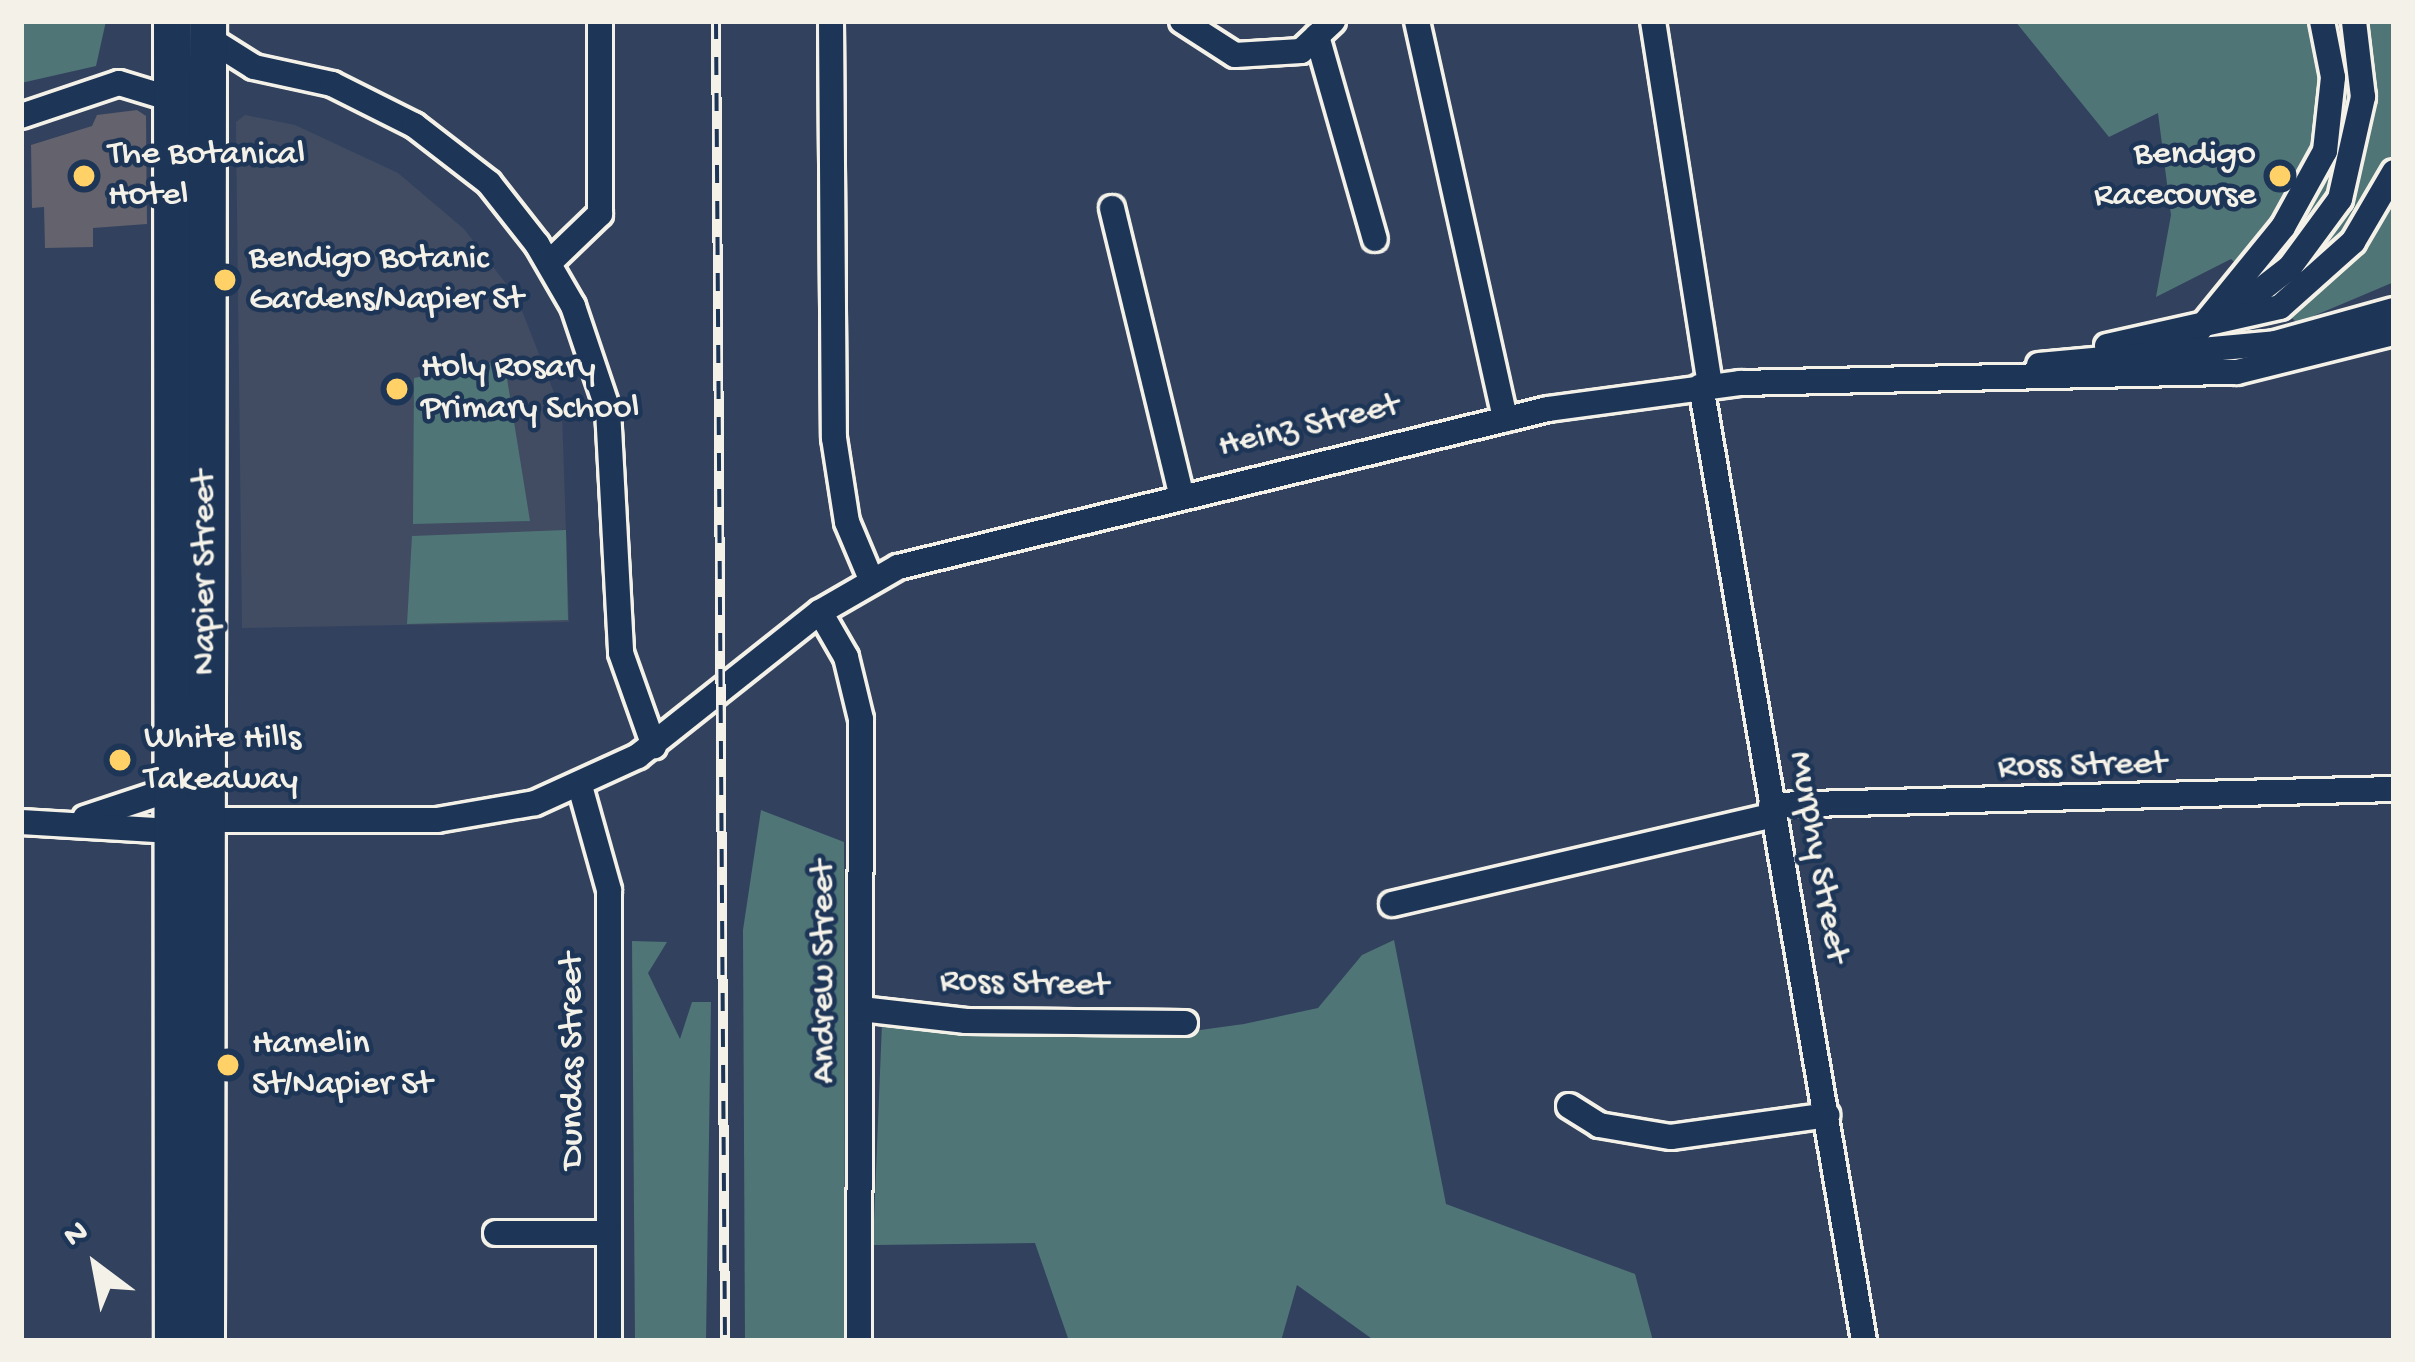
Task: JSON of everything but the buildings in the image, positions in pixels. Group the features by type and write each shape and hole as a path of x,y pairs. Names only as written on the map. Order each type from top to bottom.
{"highway":[{"name":"Napier Street","path":"172,21 172,789 189,825 206,1341"},
{"name":"Napier Street","path":"173,1341 208,29"}],"street":[{"path":"549,263 600,214 600,21"},
{"path":"831,21 834,438 847,522 871,579"},
{"path":"1182,21 1234,55 1300,51 1325,28 1375,239"},
{"path":"1417,21 1505,419"},
{"name":"Murphy Street","path":"1653,21 1705,385 1864,1341"},
{"path":"2180,363 2201,327 2315,176 2333,104 2322,21"},
{"path":"2201,327 2265,292 2340,199 2362,110 2354,21"},
{"path":"208,29 254,67 332,84 434,137 489,183 549,263 608,410 621,653 654,746"},
{"path":"208,88 254,67"},
{"path":"21,116 92,90 134,84 172,99"},
{"path":"2044,364 2259,316 2304,288 2369,222 2394,172"},
{"path":"1112,208 1181,493"},
{"name":"Heinz Street","path":"59,822 189,825 463,818 580,786 654,746 820,612 871,579 1181,493 1505,419 1705,385 1960,377 2180,363 2309,338 2394,310"},
{"name":"Heinz Street","path":"1960,377 2044,364 2276,368 2394,333"},
{"name":"Andrew Street","path":"820,612 846,657 861,719 859,1341"},
{"name":"Dundas Street","path":"580,786 609,890 609,1341"},
{"path":"21,822 59,822 172,789"},
{"name":"Ross Street","path":"1392,904 1773,810 2394,789"},
{"name":"Ross Street","path":"861,1009 966,1021 1185,1023"},
{"path":"1569,1106 1599,1125 1671,1137 1826,1115"},
{"path":"496,1233 609,1233"}],"shaded area":[{"name":"Holy Rosary Primary School","path":"245,115 295,125 398,173 464,229 517,298 562,413 569,622 242,628 236,122"}],"green space":[{"path":"21,21 106,21 96,66 21,83"},
{"name":"Bendigo Racecourse","path":"2015,21 2394,21 2394,282 2297,323 2231,259 2156,297 2171,215 2158,113 2109,137"},
{"path":"504,360 530,521 413,524 414,378"},
{"path":"566,530 568,620 407,624 412,536"},
{"path":"761,810 844,842 845,1341 745,1341 743,930"},
{"path":"1394,940 1446,1204 1635,1274 1653,1341 1375,1341 1297,1285 1281,1341 1069,1341 1035,1243 873,1245 882,1023 1164,1035 1244,1024 1318,1008 1362,955"},
{"path":"632,941 667,942 648,973 680,1039 692,1002 711,1002 706,1341 635,1341"}],"railway":[{"path":"716,21 725,1341"}],"place":[{"name":"The Botanical Hotel","path":"84,176"},
{"name":"Bendigo Racecourse","path":"2280,176"},
{"name":"Bendigo Botanic Gardens/Napier St","path":"225,280"},
{"name":"Holy Rosary Primary School","path":"397,389"},
{"name":"White Hills Takeaway","path":"120,760"},
{"name":"Hamelin St/Napier St","path":"228,1065"}]}
